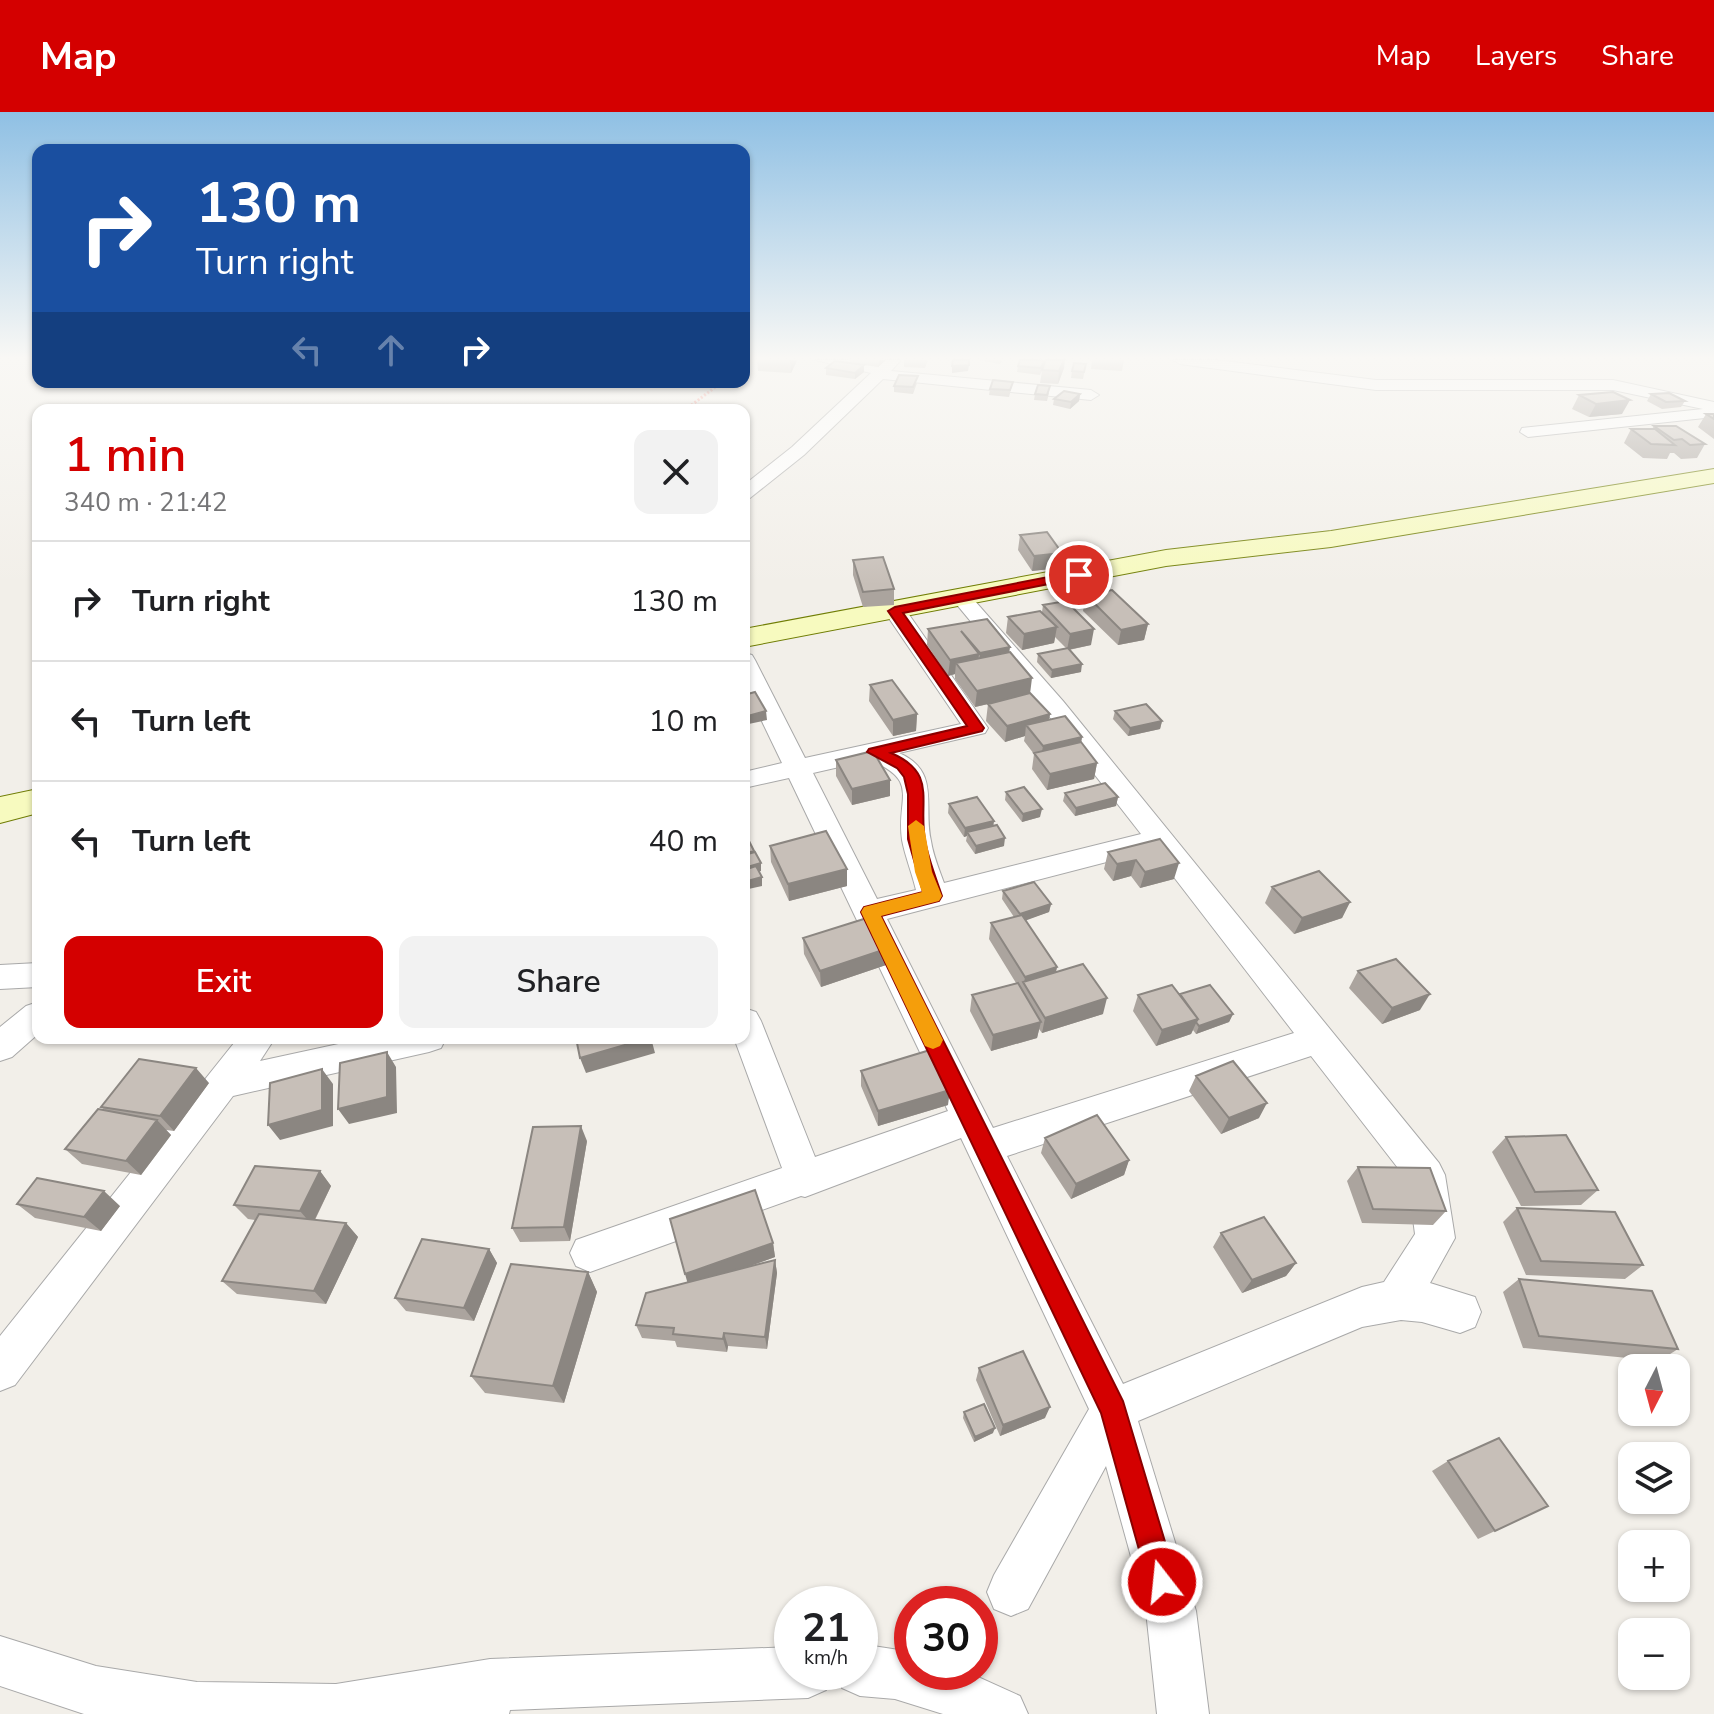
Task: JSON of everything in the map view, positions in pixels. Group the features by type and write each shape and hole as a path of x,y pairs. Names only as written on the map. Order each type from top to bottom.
{"street":[{"path":"750,489 815,435"},
{"path":"750,637 1166,558 1331,539 1714,476"},
{"path":"960,596 1048,698 1426,1175 1435,1238 1397,1298"},
{"path":"750,779 976,728 895,611"},
{"path":"750,672 1113,1410 1171,1611 1183,1714"},
{"path":"970,717 1048,698"},
{"path":"875,752 902,764 912,776 916,794 916,839 933,896"},
{"path":"0,810 32,802"},
{"path":"870,912 1160,839"},
{"path":"0,977 32,975"},
{"path":"0,1047 32,1020"},
{"path":"750,1037 805,1180"},
{"path":"590,1253 805,1180 1320,1039"},
{"path":"0,1370 253,1044"},
{"path":"223,1084 402,1044"},
{"path":"1011,1592 1113,1410 1362,1307 1397,1298 1429,1301 1460,1312"},
{"path":"0,1661 93,1703 197,1708 336,1710 774,1675"},
{"path":"878,1670 960,1693 1002,1714"}],"building":[{"path":"1639,435 1662,435 1675,445 1651,444"},
{"path":"1667,435 1690,435 1705,444 1690,445 1682,439 1674,440"},
{"path":"1047,532 1062,553 1034,556 1020,535"},
{"path":"883,557 894,589 863,592 853,560"},
{"path":"1112,590 1148,624 1121,630 1086,595"},
{"path":"1066,601 1094,629 1070,634 1043,605"},
{"path":"1040,611 1057,627 1024,634 1008,617"},
{"path":"987,619 1010,647 980,653 961,631 979,654 950,660 928,629"},
{"path":"1068,648 1082,664 1052,670 1038,654"},
{"path":"1010,652 1032,678 977,691 956,663"},
{"path":"892,680 917,714 893,720 870,685"},
{"path":"755,692 766,711 750,715 750,693"},
{"path":"1030,693 1050,714 1007,726 988,704"},
{"path":"1146,704 1162,721 1130,728 1115,711"},
{"path":"1065,716 1082,737 1043,746 1026,725"},
{"path":"1081,742 1097,763 1050,774 1034,753"},
{"path":"873,751 890,780 852,789 836,760"},
{"path":"1105,783 1118,797 1076,808 1065,793"},
{"path":"1024,787 1042,809 1023,814 1006,792"},
{"path":"977,797 994,821 965,828 949,804"},
{"path":"997,825 1005,838 976,846 967,832"},
{"path":"826,831 847,869 788,884 770,846"},
{"path":"1160,839 1179,863 1145,872 1136,860 1117,864 1108,852"},
{"path":"755,852 761,863 750,866 750,853"},
{"path":"756,866 762,877 750,880 750,868"},
{"path":"1319,871 1350,902 1302,918 1272,887"},
{"path":"1034,882 1051,904 1020,914 1003,891"},
{"path":"1022,915 1057,967 1025,977 991,923"},
{"path":"867,918 886,949 820,971 803,938"},
{"path":"1396,959 1430,994 1392,1008 1358,971"},
{"path":"1083,964 1107,998 1045,1018 1023,982"},
{"path":"1018,983 1041,1022 993,1035 972,995"},
{"path":"1172,985 1198,1019 1162,1030 1138,995"},
{"path":"1210,985 1233,1014 1199,1026 1196,1022 1198,1019 1180,994"},
{"path":"577,1044 628,1044 580,1058"},
{"path":"930,1050 950,1090 878,1111 861,1071"},
{"path":"387,1052 387,1097 338,1109 340,1063"},
{"path":"139,1059 196,1068 160,1116 101,1107"},
{"path":"1233,1061 1267,1103 1229,1118 1196,1076"},
{"path":"322,1069 322,1110 268,1125 270,1083"},
{"path":"98,1109 157,1120 126,1161 65,1149"},
{"path":"1097,1115 1129,1160 1076,1184 1045,1138"},
{"path":"581,1126 564,1227 512,1228 533,1127"},
{"path":"1566,1135 1598,1190 1535,1192 1506,1137"},
{"path":"255,1166 320,1171 300,1211 234,1205"},
{"path":"1358,1167 1430,1168 1446,1211 1373,1209"},
{"path":"37,1178 104,1191 84,1217 17,1204"},
{"path":"755,1190 773,1243 685,1274 670,1219"},
{"path":"1517,1208 1615,1212 1643,1265 1541,1261"},
{"path":"259,1214 346,1223 314,1291 222,1281"},
{"path":"1264,1217 1296,1263 1252,1280 1221,1233"},
{"path":"422,1239 489,1249 464,1308 395,1298"},
{"path":"775,1260 765,1337 724,1333 723,1339 673,1334 674,1328 636,1325 646,1293"},
{"path":"511,1264 588,1272 553,1386 471,1376"},
{"path":"1519,1279 1652,1291 1678,1349 1539,1336"},
{"path":"1023,1351 1050,1407 1003,1425 979,1368"},
{"path":"984,1404 995,1428 975,1437 964,1412"},
{"path":"1499,1438 1548,1506 1495,1531 1448,1461"}],"slow traffic":[{"path":"916,826 924,872 933,896 870,912 933,1040"}],"route":[{"path":"1079,575 895,611 976,728 875,752 902,764 912,776 916,794 916,839 933,896 870,912 1113,1410 1162,1582"}]}
